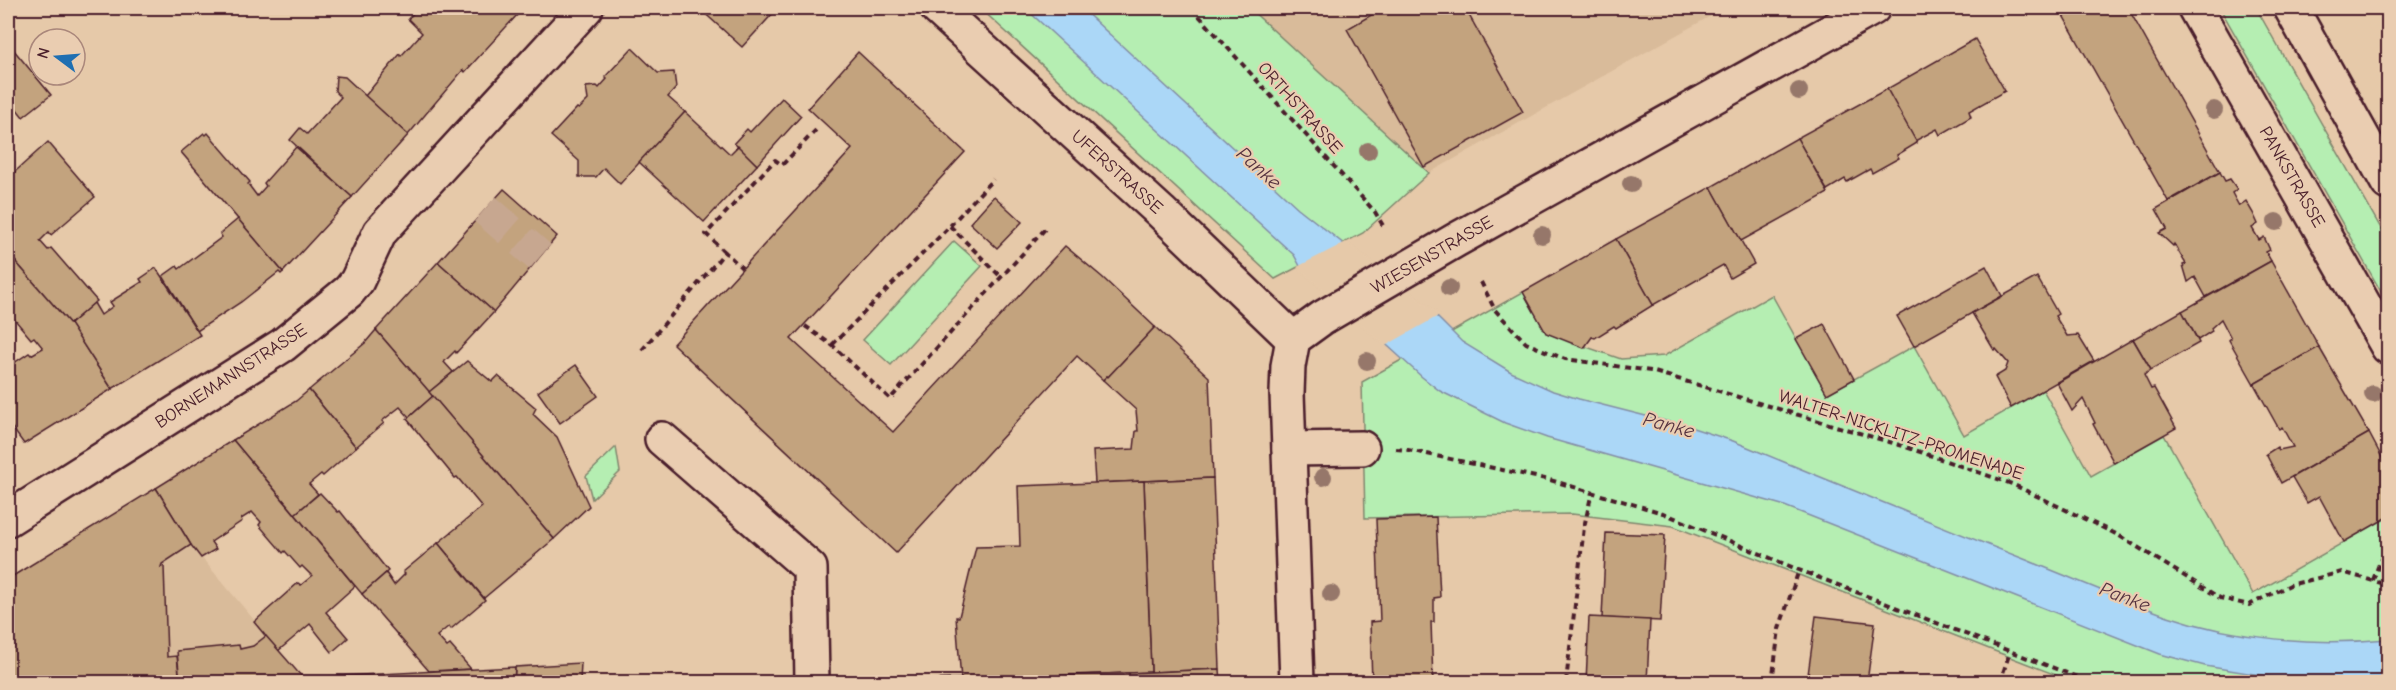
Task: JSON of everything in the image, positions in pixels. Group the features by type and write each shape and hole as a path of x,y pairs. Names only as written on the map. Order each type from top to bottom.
{"street":[{"name":"BORNEMANNSTRASSE","path":"8,519 283,345 349,291 357,281 380,232 586,8"},
{"name":"UFERSTRASSE","path":"937,8 1153,204 1293,339"},
{"name":"WIESENSTRASSE","path":"1293,339 1322,318 1456,240 1873,8"},
{"name":"PANKSTRASSE","path":"2196,8 2388,347"},
{"path":"2291,8 2388,183"},
{"path":"1293,339 1288,366 1287,393 1297,682"},
{"path":"662,439 810,568 812,682"},
{"path":"1289,449 1362,448"}],"path":[{"name":"ORTHSTRASSE","path":"1192,8 1375,212 1385,229"},
{"path":"742,268 706,234 775,160 782,165 817,129"},
{"path":"832,345 950,226 993,179"},
{"path":"950,226 1001,277"},
{"path":"804,326 832,345 890,399 1046,228"},
{"path":"642,350 725,252"},
{"name":"WALTER-NICKLITZ-PROMENADE","path":"1481,282 1495,310 1526,343 1565,360 1651,371 1906,447 2012,484 2118,536 2220,598 2249,605 2290,585 2342,572 2388,585"},
{"path":"1362,448 1408,450 1550,480 1663,513 1799,570 2090,682"},
{"path":"1566,682 1584,527 1592,492"},
{"path":"2373,580 2388,547"},
{"path":"1772,682 1779,629 1799,570"},
{"path":"2000,682 2010,652"}],"shaded area":[{"path":"1249,8 1725,8 1429,173"},
{"path":"156,488 191,545 303,678 581,663 580,682 8,682 8,579"}],"green space":[{"path":"980,8 1249,8 1429,173 1363,233 1275,279"},
{"path":"2220,8 2256,8 2388,241 2388,304"},
{"path":"954,241 982,266 891,365 863,340"},
{"path":"1523,292 1546,333 1621,359 1664,356 1772,295 1827,394 1914,346 1964,435 2043,390 2091,476 2164,435 2253,594 2388,517 2388,682 2074,682 1673,526 1572,514 1365,518 1362,382"},
{"path":"616,447 620,472 592,499 586,476"}],"water":[{"name":"Panke","path":"1025,8 1081,8 1298,208 1437,317 1462,342 1511,372 1553,391 1693,428 1733,441 2168,616 2222,631 2277,639 2333,642 2388,639 2388,682 2296,681 2205,666 2160,654 1782,505 1547,438 1505,423 1440,391 1300,266 1294,255"}],"pier":[{"path":"1346,242 1440,315 1385,346 1297,267"}],"building":[{"path":"418,8 508,8 517,15 465,72 463,70 408,135 365,96 400,54 401,56 422,33 408,19"},
{"path":"508,8 523,8 517,15"},
{"path":"699,8 778,8 742,47"},
{"path":"1379,8 1465,8 1523,112 1424,167 1347,29 1380,10"},
{"path":"2064,8 2128,8 2220,172 2168,201 2060,10"},
{"path":"1975,39 2005,91 1969,111 1971,117 1940,135 1937,129 1915,141 1887,89"},
{"path":"8,43 27,66 27,87 44,87 51,95 23,117 8,98 10,95 8,93"},
{"path":"632,48 658,73 674,72 676,88 668,97 685,112 620,184 604,168 596,177 579,177 579,161 551,136 577,108 579,109 588,100 586,87 597,86 599,88 607,79 605,77"},
{"path":"858,52 965,152 791,339 893,432 1065,246 1155,327 1103,380 1077,356 896,553 673,344 852,149 808,108"},
{"path":"336,76 345,77 408,135 352,197 290,140 300,128 307,134 341,97 335,91"},
{"path":"1887,89 1917,143 1897,155 1899,158 1872,173 1870,169 1847,182 1845,179 1827,190 1797,138"},
{"path":"782,98 801,116 757,165 734,143 747,129 750,132"},
{"path":"685,112 730,154 738,146 757,165 704,222 639,162"},
{"path":"204,133 206,135 208,133 250,182 248,184 257,196 266,186 264,183 296,147 352,197 283,272 181,152"},
{"path":"1797,138 1828,193 1741,241 1711,187"},
{"path":"48,142 95,197 51,235 49,232 40,241 48,250 51,248 97,301 70,324 8,253 8,178"},
{"path":"2220,172 2225,181 2230,179 2237,189 2232,193 2239,206 2246,201 2253,213 2258,224 2252,228 2259,240 2264,237 2270,250 2266,252 2271,261 2206,297 2195,277 2188,282 2183,265 2186,264 2174,244 2173,246 2159,233 2167,229 2156,209"},
{"path":"1711,187 1754,264 1730,278 1723,265 1653,305 1616,239"},
{"path":"504,189 557,236 494,312 438,262"},
{"path":"994,196 1022,222 997,248 970,223"},
{"path":"238,219 283,272 281,274 279,272 241,302 197,331 163,276 177,266 179,269 222,237 220,234"},
{"path":"1616,239 1653,305 1616,328 1614,326 1595,338 1592,337 1584,348 1546,333 1523,292"},
{"path":"8,253 71,325 112,389 24,444 8,422 8,367 29,353 31,355 43,348 34,337 31,339 10,314 13,312 8,305"},
{"path":"2271,261 2319,347 2254,384 2229,340 2231,338 2221,319 2211,328 2212,331 2198,340 2182,311"},
{"path":"438,262 494,312 456,353 455,351 444,362 453,372 429,392 376,330"},
{"path":"1986,266 2002,296 1914,346 1897,316"},
{"path":"156,268 200,335 112,389 70,324 94,303 101,315 113,306 110,302 142,282 140,279"},
{"path":"2037,277 2058,314 2055,316 2067,336 2078,335 2094,361 2011,408 1995,377 2005,371 2008,363 1996,349 1994,350 1972,313"},
{"path":"2182,311 2199,343 2151,370 2133,339"},
{"path":"1824,324 1854,379 1827,394 1796,339"},
{"path":"1155,327 1209,377 1213,478 1095,483 1093,451 1134,449 1136,431 1138,431 1136,410 1103,380"},
{"path":"376,330 433,396 409,417 400,407 356,447 309,390 365,343"},
{"path":"2133,339 2151,370 2144,375 2151,389 2154,388 2176,428 2114,463 2093,424 2095,423 2083,399 2072,411 2057,383"},
{"path":"2319,347 2369,433 2281,483 2266,454 2277,447 2279,450 2293,447 2282,427 2279,429 2254,384"},
{"path":"467,361 492,382 498,376 536,408 533,414 557,437 589,506 554,539 429,392"},
{"path":"576,365 598,396 560,423 538,392"},
{"path":"309,390 356,447 323,476 321,474 309,484 318,494 295,514 233,440 296,401"},
{"path":"433,396 554,539 484,598 438,543 482,507 407,419"},
{"path":"2369,433 2388,469 2388,517 2344,542 2319,496 2307,503 2292,477"},
{"path":"233,440 355,586 326,612 348,638 332,652 310,624 278,651 254,622 298,583 301,585 312,576 302,566 300,568 285,551 283,553 259,525 261,522 252,512 211,542 216,549 201,558 156,488"},
{"path":"1213,478 1220,669 1151,672 1144,481"},
{"path":"1144,481 1151,672 961,680 956,617 959,617 976,547 1020,546 1018,486"},
{"path":"156,488 191,545 162,564 161,567 164,566 167,657 177,656 180,682 8,682 8,579"},
{"path":"320,493 338,512 340,511 388,571 362,594 295,514"},
{"path":"1436,517 1440,597 1434,598 1434,622 1431,622 1433,682 1372,682 1370,622 1380,621 1376,519"},
{"path":"1606,533 1665,535 1660,621 1602,618"},
{"path":"438,543 485,600 451,629 449,626 437,636 447,647 450,645 471,669 429,671 362,594 386,573 394,585 405,574 403,572"},
{"path":"1816,616 1875,623 1867,682 1807,682"},
{"path":"1589,617 1650,620 1647,682 1586,682"},
{"path":"266,636 303,678 249,682 180,682 177,651 239,645 240,649 253,646"},
{"path":"581,663 580,682 514,682 515,667"},
{"path":"515,667 514,682 249,682 303,678"},
{"path":"1220,669 1221,682 1129,682 1129,673"},
{"path":"1129,673 1129,682 926,682 926,680"}],"tunnel":[{"path":"485,209 540,257"}]}
